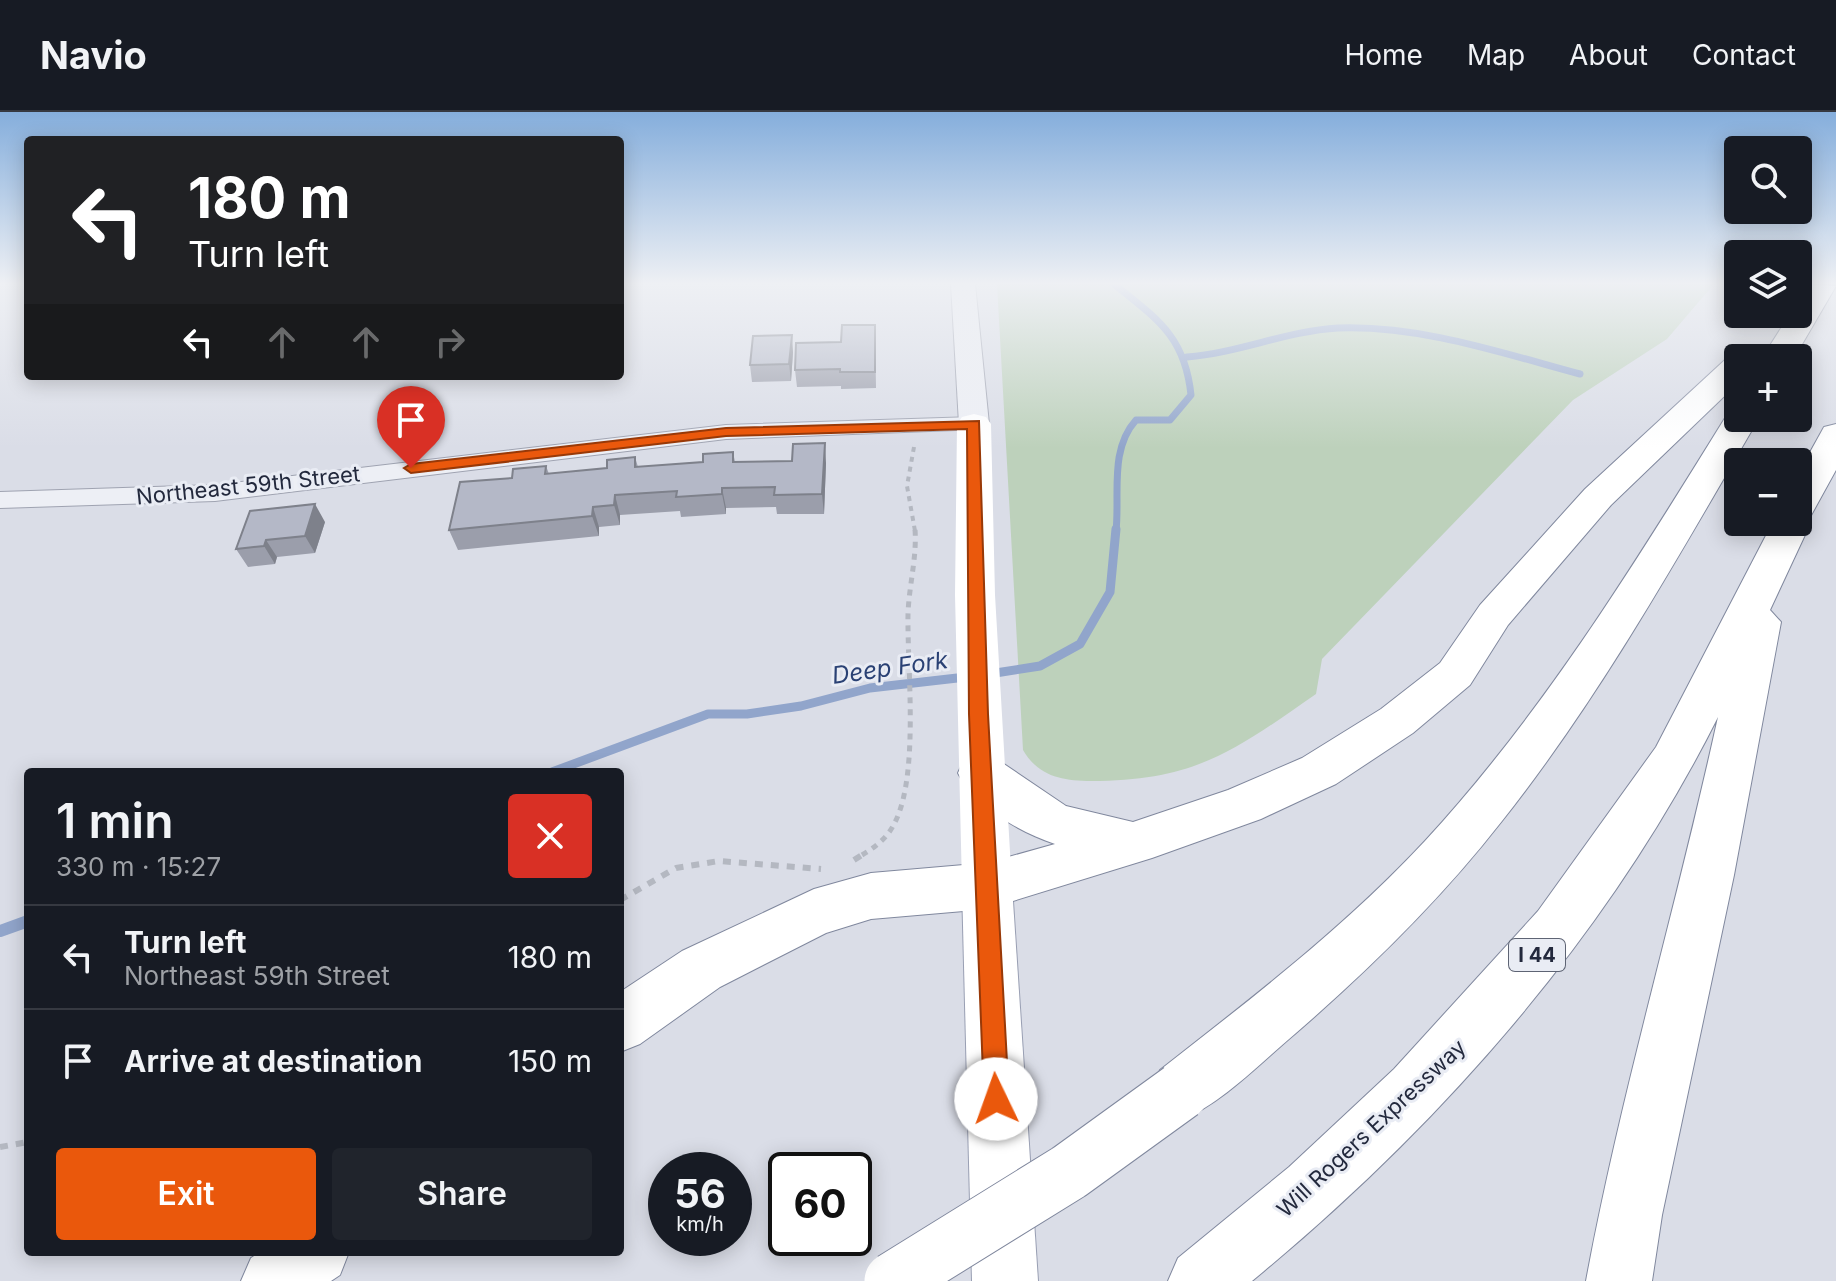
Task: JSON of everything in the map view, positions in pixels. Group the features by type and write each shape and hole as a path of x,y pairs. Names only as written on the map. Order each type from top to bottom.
{"main road":[{"path":"624,1022 701,969 814,913 871,896 987,886 1135,843 1244,805 1306,777 1397,721 1455,674 1494,615 1598,497 1724,378"},
{"path":"974,424 975,595 981,773 1005,1281"},
{"path":"893,1281 1069,1172 1181,1091 1343,957 1443,857 1590,664 1733,432"},
{"path":"1812,482 1836,434"},
{"path":"1619,1281 1630,1215 1782,543"},
{"name":"Will Rogers Expressway","path":"1206,1277 1343,1159 1425,1083 1504,997 1563,921 1653,792 1681,745 1782,543"},
{"path":"981,773 1024,809 1077,834 1135,843"},
{"path":"274,1281 311,1256"}],"street":[{"path":"967,339 974,424"},
{"name":"Northeast 59th Street","path":"0,500 215,493 726,432 974,424"}],"path":[{"path":"843,863 881,842 897,821 905,789 908,606 917,548 916,524 905,491 907,469 922,425"},
{"path":"624,898 676,868 719,861 796,870 828,869"},
{"path":"0,1147 24,1143"}],"green space":[{"path":"1000,339 1667,339 1573,400 1322,659 1316,694 1261,732 1212,759 1186,769 1127,780 1070,780 1052,775 1036,766 1023,750"}],"building":[{"path":"753,339 792,339 789,364 750,365"},
{"path":"841,339 875,339 875,372 795,370 796,343 841,342"},
{"path":"825,443 822,494 774,495 775,487 722,488 722,494 676,497 677,491 615,495 614,505 593,507 592,516 449,530 460,482 512,478 513,469 546,466 545,474 607,468 607,460 635,457 635,467 703,462 703,454 733,452 733,462 792,461 793,444"},
{"path":"315,504 305,536 266,540 264,546 236,549 250,511"}],"waterway":[{"name":"Deep Fork","path":"1116,531 1117,473 1122,445 1128,432 1136,420 1170,420 1191,395 1188,375 1172,339"},
{"path":"1187,357 1275,339"},
{"path":"1443,339 1580,374"},
{"name":"Deep Fork","path":"989,674 1040,666 1080,644 1110,592 1116,529"},
{"name":"Deep Fork","path":"563,768 708,714 747,714 801,706 870,688 966,677"},
{"name":"Deep Fork","path":"0,931 24,922"}],"route":[{"path":"411,468 726,432 974,424 975,595 996,1099"}]}
